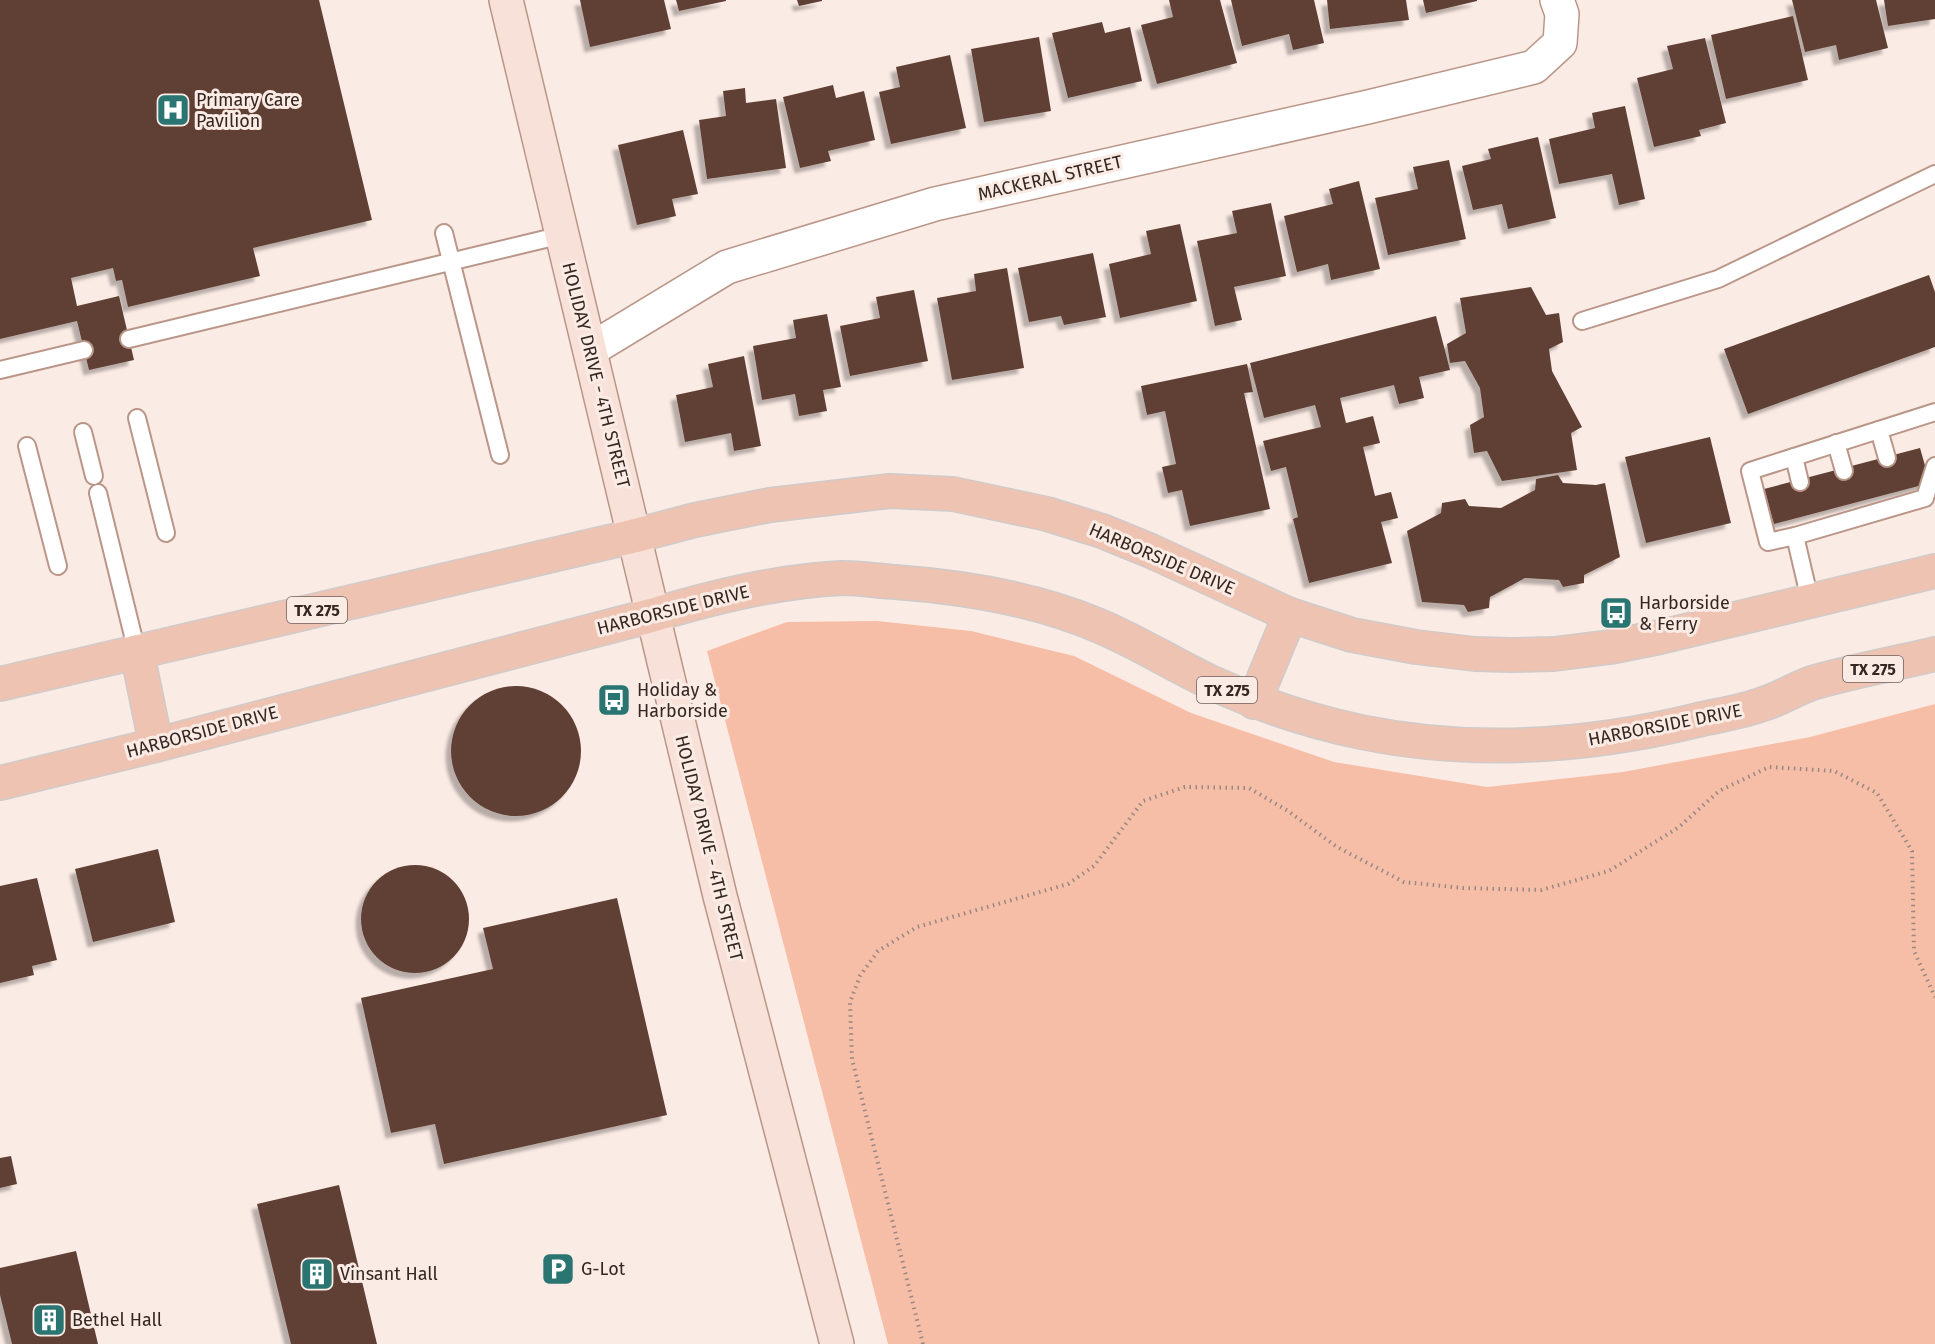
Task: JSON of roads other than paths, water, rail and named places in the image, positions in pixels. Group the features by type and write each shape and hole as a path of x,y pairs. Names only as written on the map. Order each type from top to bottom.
{"main road":[{"name":"HARBORSIDE DRIVE","path":"0,684 695,520 770,504 890,491 953,494 1047,514 1102,531 1290,615 1352,635 1416,647 1475,654 1554,654 1610,647 1935,571"},
{"name":"HARBORSIDE DRIVE","path":"0,783 156,745 653,615 716,596 795,583 844,578 965,589 1013,598 1095,624 1208,681 1254,702 1289,714 1362,732 1483,746 1541,746 1608,739 1673,727 1762,705 1810,684 1935,654"},
{"path":"1254,702 1290,615"},
{"path":"137,652 156,745"}],"street":[{"name":"HOLIDAY DRIVE - 4TH STREET","path":"506,0 720,896 837,1344"},
{"name":"MACKERAL STREET","path":"590,350 728,267 935,204 1368,107 1534,67 1560,43 1562,14 1557,0"}],"lane":[{"path":"1582,321 1718,279 1935,174"},
{"path":"444,233 500,454"},
{"path":"129,339 562,235"},
{"path":"0,370 84,350"},
{"path":"1935,412 1750,471 1768,542 1795,536 1811,524 1897,499 1925,498 1935,466"},
{"path":"137,418 166,533"},
{"path":"1879,430 1887,458"},
{"path":"83,432 94,476"},
{"path":"1836,443 1844,471"},
{"path":"27,446 58,566"},
{"path":"1794,457 1800,482"},
{"path":"98,493 137,652"},
{"path":"1795,536 1810,600"}],"place":[{"name":"Primary Care Pavilion","path":"173,110"},
{"name":"Harborside & Ferry","path":"1616,613"},
{"name":"Holiday & Harborside","path":"614,700"},
{"name":"G-Lot","path":"558,1269"},
{"name":"Vinsant Hall","path":"317,1274"},
{"name":"Bethel Hall","path":"49,1320"}]}
